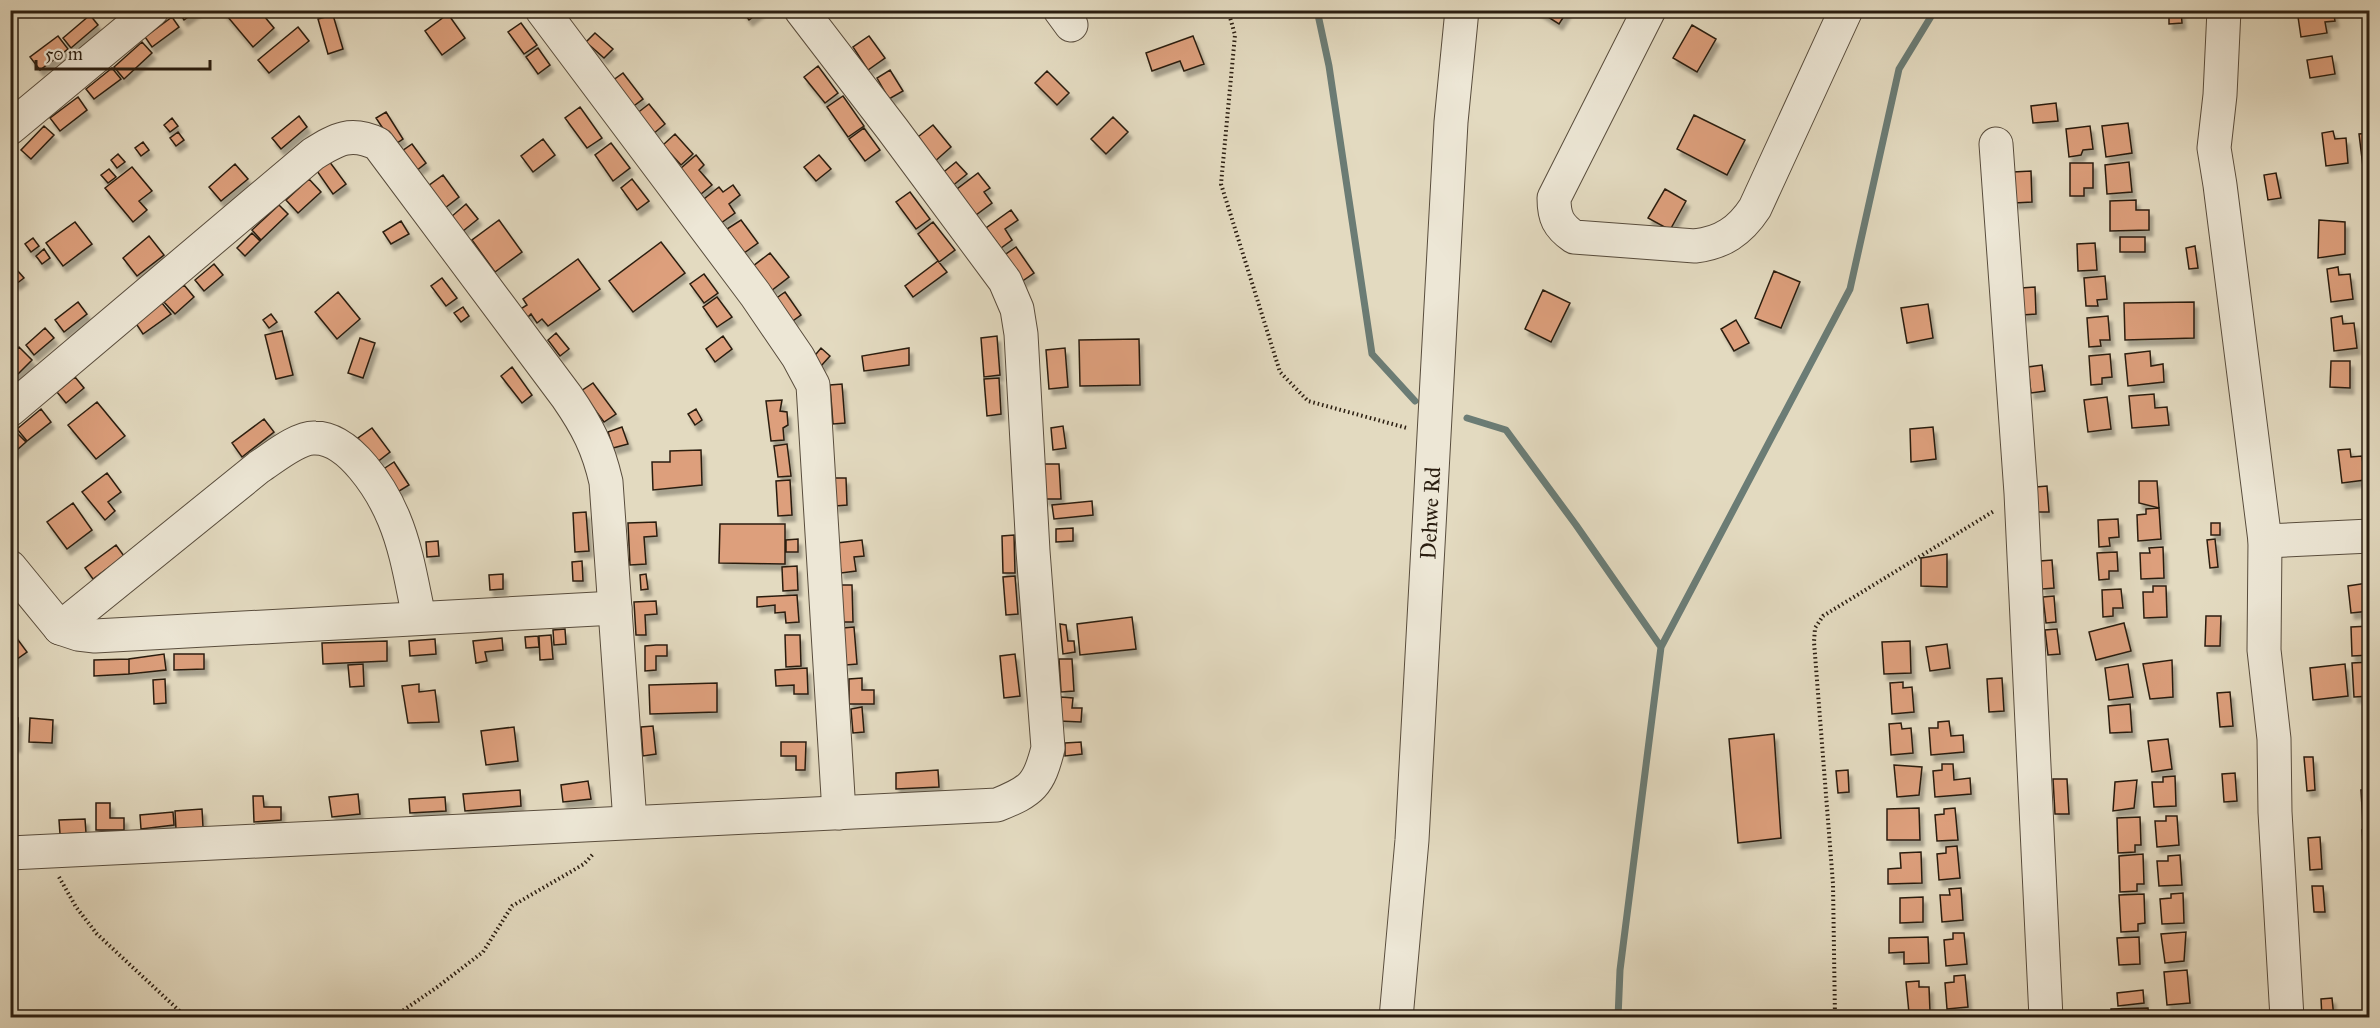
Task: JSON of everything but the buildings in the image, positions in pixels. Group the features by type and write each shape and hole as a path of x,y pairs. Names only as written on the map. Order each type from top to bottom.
{"street":[{"path":"10,128 152,10"},
{"path":"542,10 755,294 798,357 813,385 839,813"},
{"path":"10,853 997,805 1023,795 1041,775 1048,748 1033,551 1021,334 1017,309 999,272 801,10"},
{"name":"Dehwe Rd","path":"1396,1017 1412,840 1451,122 1462,10"},
{"path":"1649,10 1554,198 1554,215 1562,229 1574,237 1695,246 1713,244 1745,223 1755,208 1846,10"},
{"path":"2224,10 2220,95 2214,148 2265,541 2264,650 2274,739 2275,812 2287,1017"},
{"path":"10,410 313,154 347,137 363,137 378,144 586,425 598,450 606,482 630,822"},
{"path":"1996,144 2022,493 2046,1017"},
{"path":"60,628 259,467 289,447 313,437 335,442 357,461 376,484 394,519 419,617"},
{"path":"2265,541 2370,536"},
{"path":"10,567 60,628 78,634 95,636 615,608"}],"path":[{"path":"1228,10 1235,35 1221,184 1280,372 1308,401 1433,435"},
{"path":"1835,1017 1833,884 1815,669 1815,627 1823,616 2022,493"},
{"path":"392,1017 436,988 483,952 512,906 584,864 594,854 596,825"},
{"path":"45,852 76,907 97,934 187,1017"}],"waterway":[{"path":"1317,10 1329,66 1372,354 1415,401"},
{"path":"1618,1018 1620,970 1661,647 1850,289 1899,69 1935,10"},
{"path":"1467,418 1506,430 1661,647"}]}
